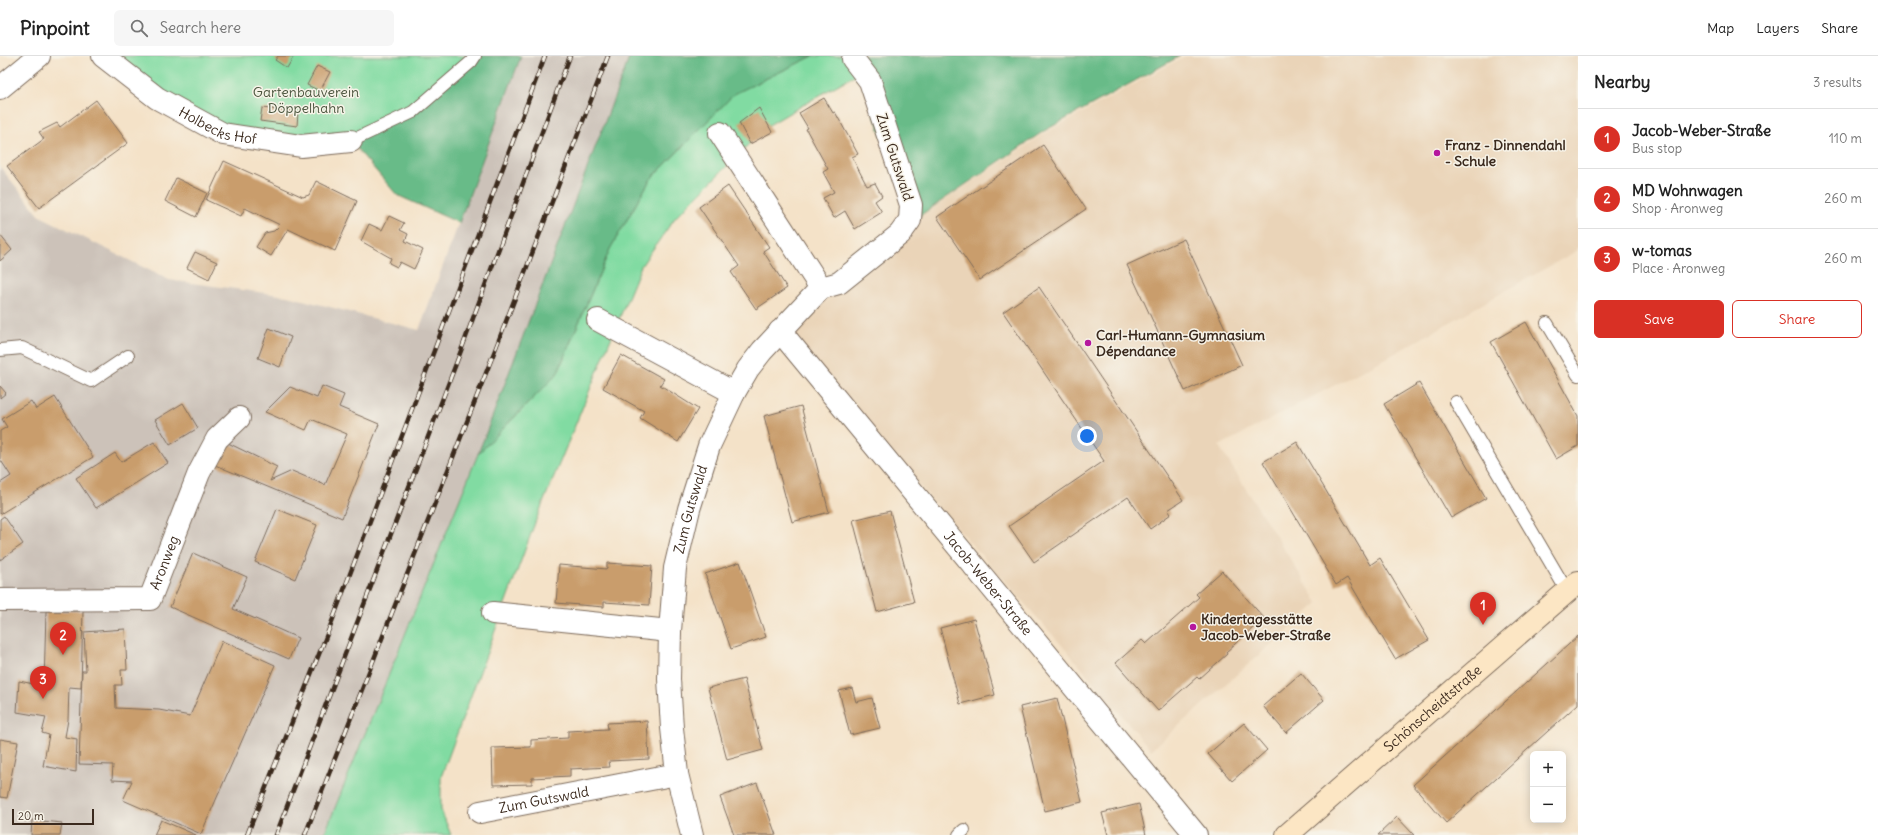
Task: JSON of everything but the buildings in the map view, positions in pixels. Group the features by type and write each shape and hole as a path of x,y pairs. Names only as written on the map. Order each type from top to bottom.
{"main road":[{"name":"Schönscheidtstraße","path":"1287,835 1572,586"}],"street":[{"path":"0,88 39,56"},
{"name":"Holbecks Hof","path":"103,56 157,98 223,134 301,146 351,141"},
{"name":"Zum Gutswald","path":"692,835 677,774 669,679 670,631 675,568 689,509 709,446 734,393 748,369 780,331 821,288 839,283 900,234 910,220 912,205 870,81 853,59"},
{"path":"720,133 821,288"},
{"path":"598,320 734,393"},
{"name":"Jacob-Weber-Straße","path":"780,331 1196,835"},
{"name":"Aronweg","path":"0,600 150,598 199,473 217,439 239,418"},
{"path":"492,613 670,631"},
{"name":"Zum Gutswald","path":"480,812 677,774"}],"lane":[{"path":"351,141 413,112 471,62 475,56"},
{"path":"1547,323 1578,375"},
{"path":"0,350 22,348 91,381 128,356"},
{"path":"1456,402 1572,586"}],"shaded area":[{"path":"521,56 630,56 478,454 324,835 0,835 0,167 40,216 169,280 287,296 419,330"},
{"name":"Carl-Humann-Gymnasium Dépendance","path":"1185,56 1578,56 1578,250 1390,356 1219,446 1318,603 1151,750 1067,651 781,331 893,234 1045,133"}],"green space":[{"name":"Gartenbauverein Döppelhahn","path":"103,56 474,56 412,111 351,140 223,133"},
{"path":"476,56 521,56 459,223 397,195 351,142 413,112"},
{"path":"630,56 813,56 734,94 650,180 610,249 557,374 478,454"},
{"path":"813,56 852,56 863,70 767,126 675,218 641,266 536,520 441,777 441,810 451,835 324,835 478,454 557,374 610,249 650,180 734,94"},
{"path":"853,56 1180,56 1044,131 893,234 905,202"}],"railway":[{"path":"247,835 333,619 545,56"},
{"path":"276,835 462,348 570,56"},
{"path":"305,835 495,350 608,56"}],"place":[{"name":"Franz - Dinnendahl - Schule","path":"1437,153"},
{"name":"Carl-Humann-Gymnasium Dépendance","path":"1088,343"},
{"name":"Jacob-Weber-Straße","path":"1483,625"},
{"name":"Kindertagesstätte Jacob-Weber-Straße","path":"1193,627"},
{"name":"MD Wohnwagen","path":"63,655"},
{"name":"w-tomas","path":"43,699"}]}
